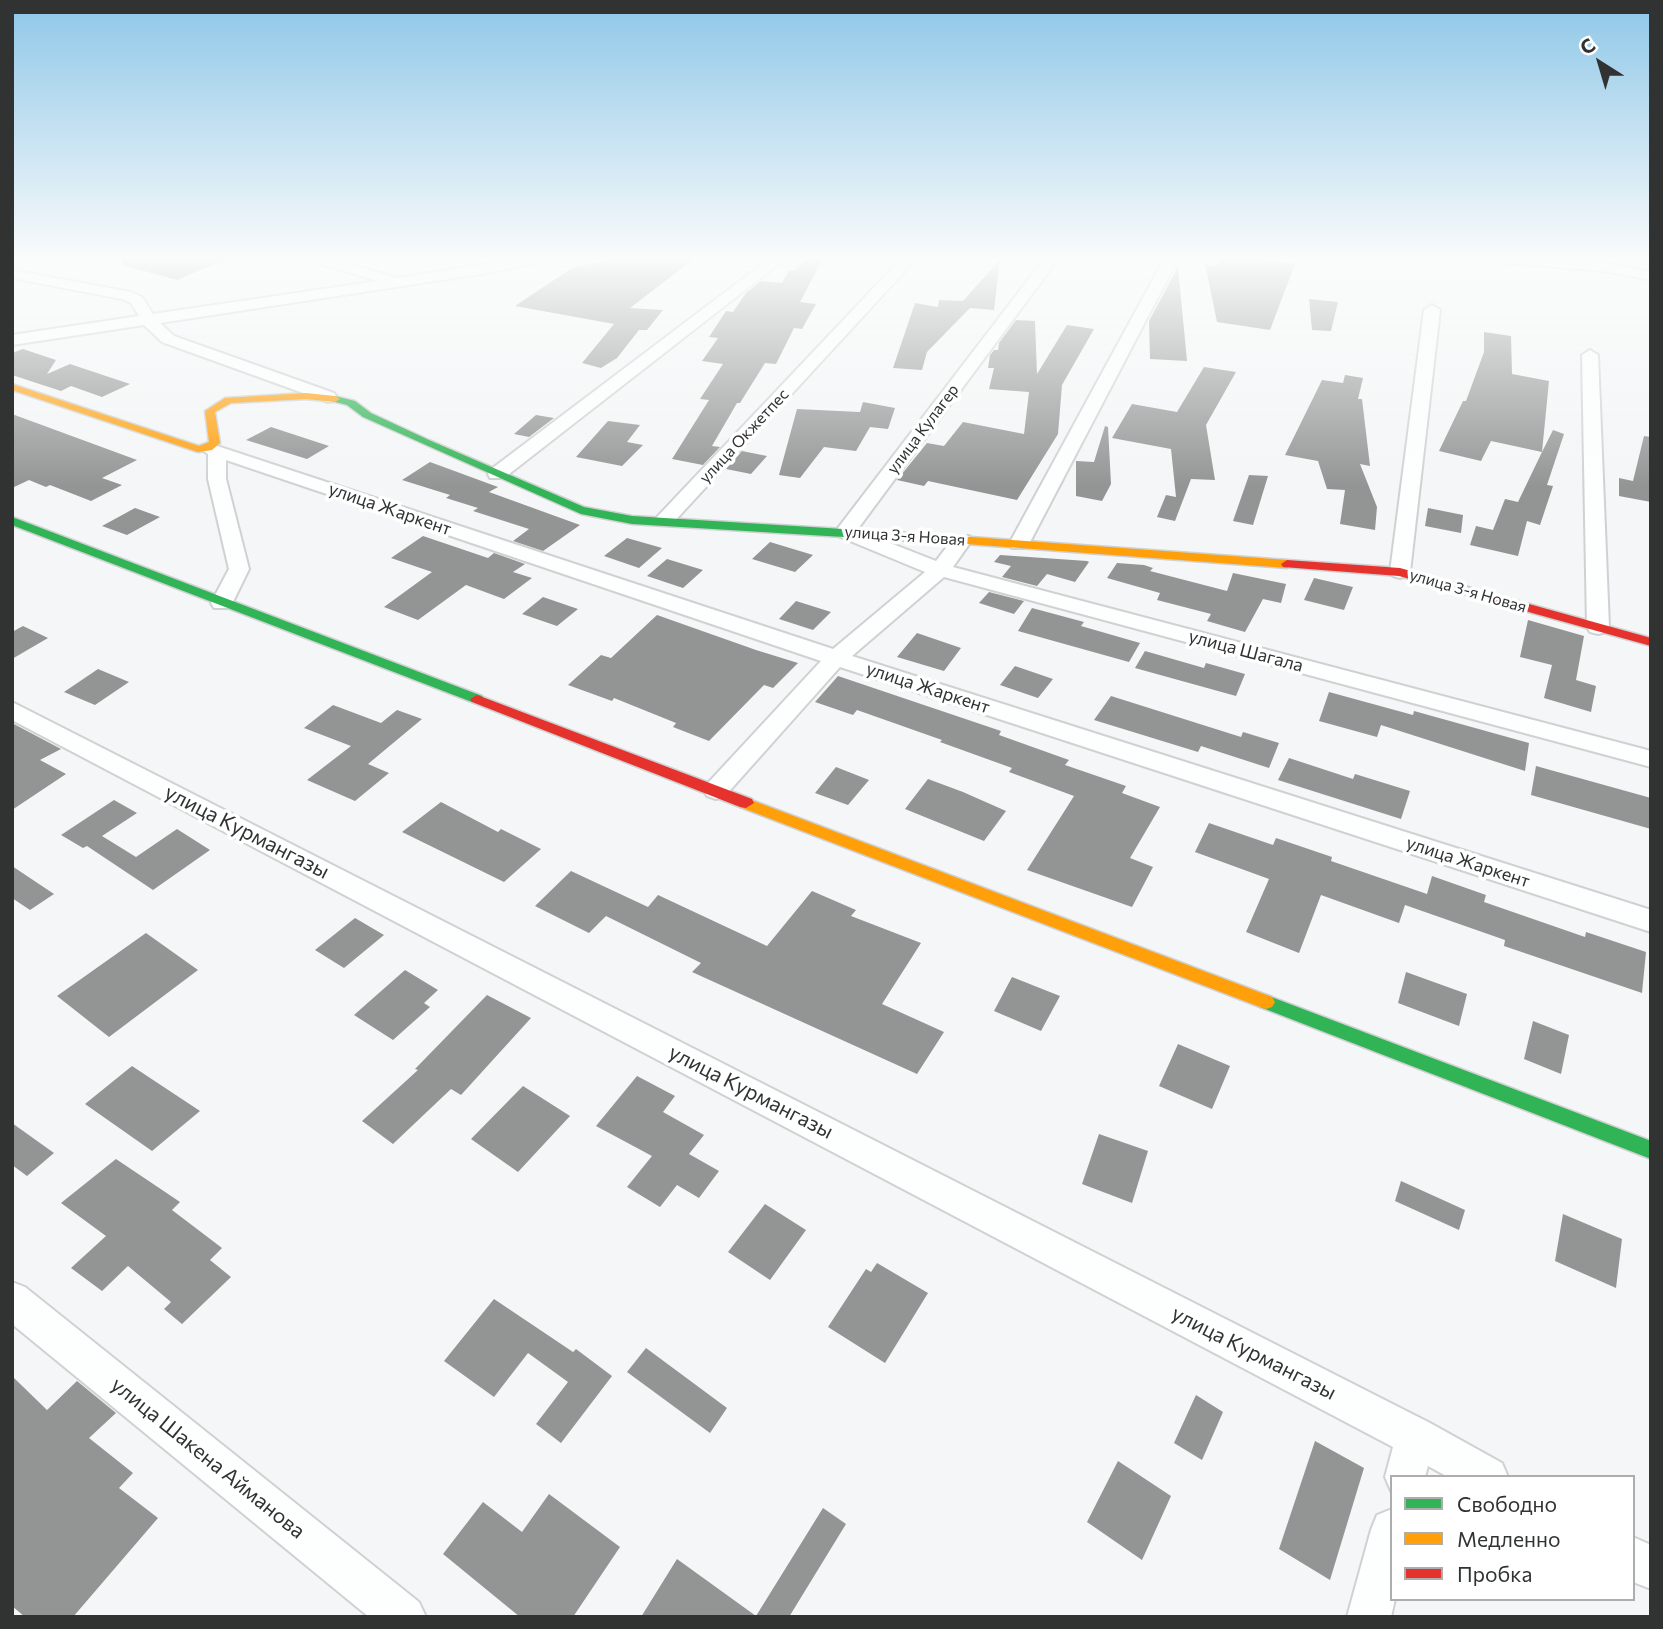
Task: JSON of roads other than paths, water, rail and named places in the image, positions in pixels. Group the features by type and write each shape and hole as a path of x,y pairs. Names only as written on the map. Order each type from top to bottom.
{"street":[{"path":"12,340 48,335"},
{"path":"164,335 168,339 328,397"},
{"path":"497,474 679,335"},
{"name":"улица Окжетпес","path":"664,521 838,335"},
{"name":"улица Кулагер","path":"845,532 994,335"},
{"path":"1018,544 1130,335"},
{"path":"1401,572 1429,335"},
{"path":"1590,355 1598,627"},
{"name":"улица Жаркент","path":"12,387 198,449 214,448 836,658 1651,921"},
{"name":"улица 3-я Новая","path":"214,448 210,411 229,400 328,397 351,403 367,415 581,510 632,520 845,532 1401,572 1651,642"},
{"path":"214,448 217,479 239,569 222,603"},
{"path":"12,521 1651,1150"},
{"name":"улица Шагала","path":"845,532 940,570 1651,759"},
{"path":"716,790 836,658 940,570 962,540"},
{"name":"улица Курмангазы","path":"12,710 1416,1437 1484,1475"},
{"name":"улица Шакена Айманова","path":"12,1300 404,1617"},
{"path":"1406,1475 1416,1437"},
{"path":"1369,1617 1390,1538"},
{"path":"1635,1559 1651,1568"}]}
